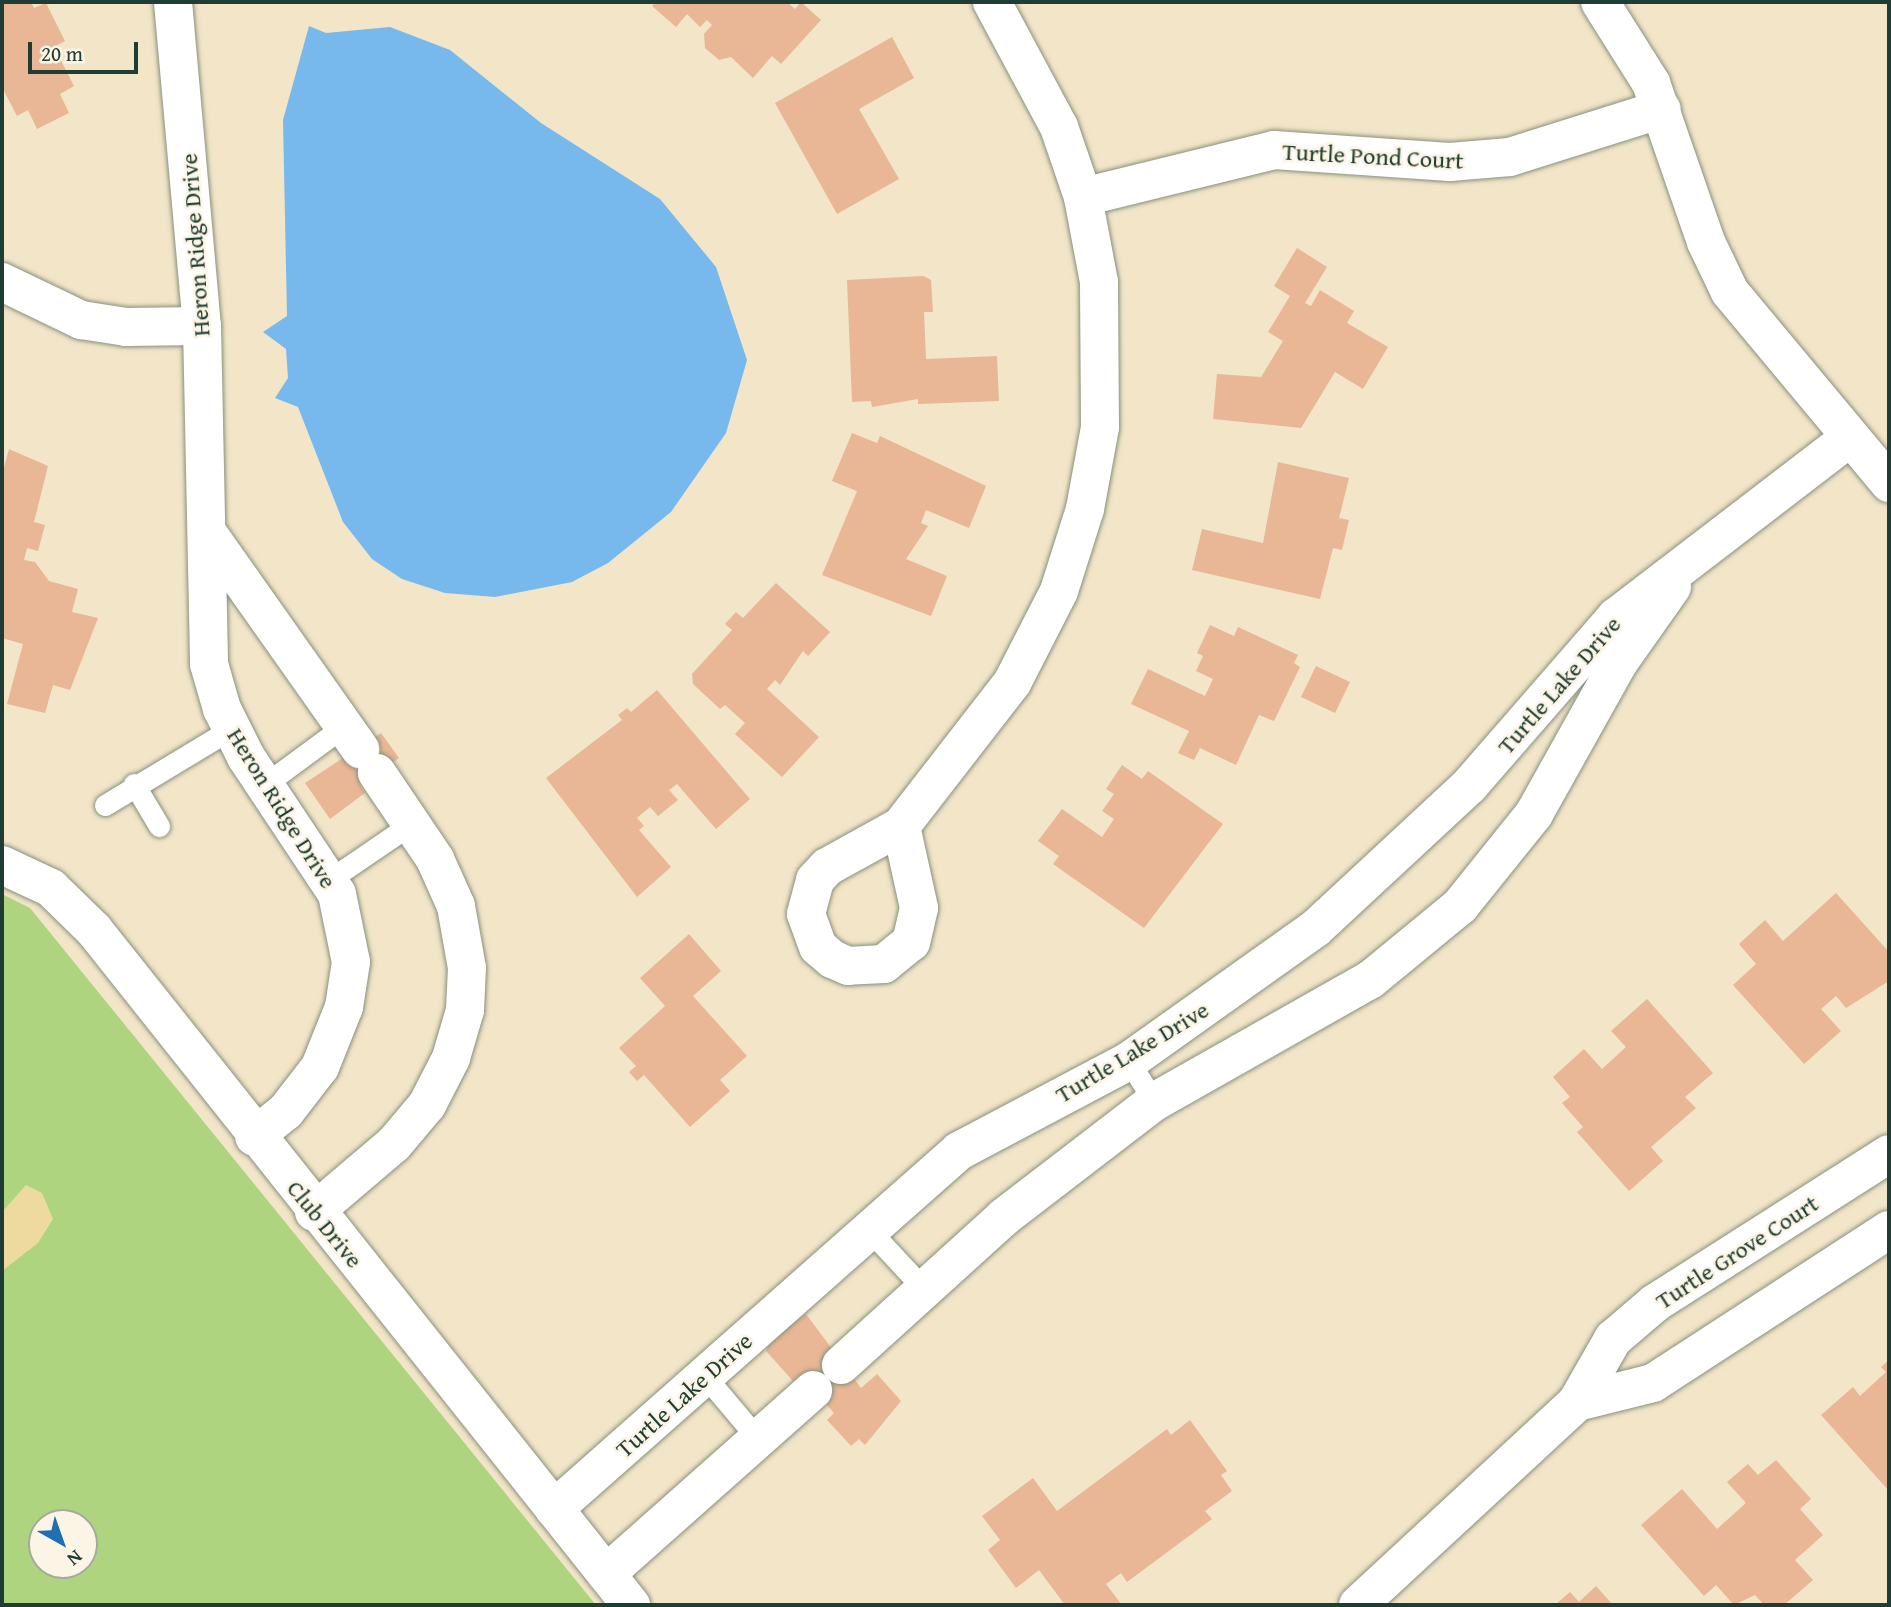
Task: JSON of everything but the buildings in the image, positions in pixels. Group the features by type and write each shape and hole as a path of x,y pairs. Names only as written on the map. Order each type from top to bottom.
{"street":[{"name":"Heron Ridge Drive","path":"173,2 202,326 207,532 205,637 230,729 264,785 329,880 350,949 341,1017 309,1083 254,1137"},
{"path":"901,826 1012,684 1059,591 1086,509 1100,428 1104,355 1099,282 1083,197 1042,91 992,2"},
{"path":"1600,2 1641,60 1662,109 1706,242 1730,292 1889,483"},
{"name":"Turtle Pond Court","path":"1083,197 1275,150 1450,162 1501,158 1662,109"},
{"path":"2,282 81,320 126,327 202,326"},
{"name":"Turtle Lake Drive","path":"554,1509 959,1151 1129,1060 1270,963 1360,891 1469,786 1616,617 1685,568 1849,438"},
{"path":"207,532 411,824 459,920 467,968 459,1032 440,1083 410,1126 314,1212"},
{"name":"Turtle Lake Drive","path":"841,1365 1004,1217 1154,1102 1370,981 1460,906 1534,814 1619,662 1685,568"},
{"name":"Club Drive","path":"2,864 51,888 82,916 254,1137 631,1605"},
{"name":"Turtle Grove Court","path":"1369,1602 1577,1402 1614,1339 1655,1303 1889,1154"},
{"name":"Turtle Grove Court","path":"1577,1402 1653,1382 1889,1230"},
{"path":"606,1574 813,1390"}],"lane":[{"path":"105,805 230,729"},
{"path":"264,785 360,749"},
{"path":"134,785 159,826"},
{"path":"329,880 411,824"},
{"path":"1129,1060 1154,1102"},
{"path":"870,1231 924,1289"},
{"path":"705,1376 758,1439"}],"green space":[{"path":"2,894 30,908 596,1605 2,1605"}],"sand":[{"path":"26,1185 42,1193 53,1219 38,1243 2,1271 2,1212"}],"water":[{"path":"309,26 326,33 390,27 450,50 541,123 660,199 716,267 747,360 726,433 671,512 608,563 572,582 495,597 445,593 402,579 372,559 343,522 298,407 275,398 288,378 286,349 263,332 287,316 283,120"}]}
